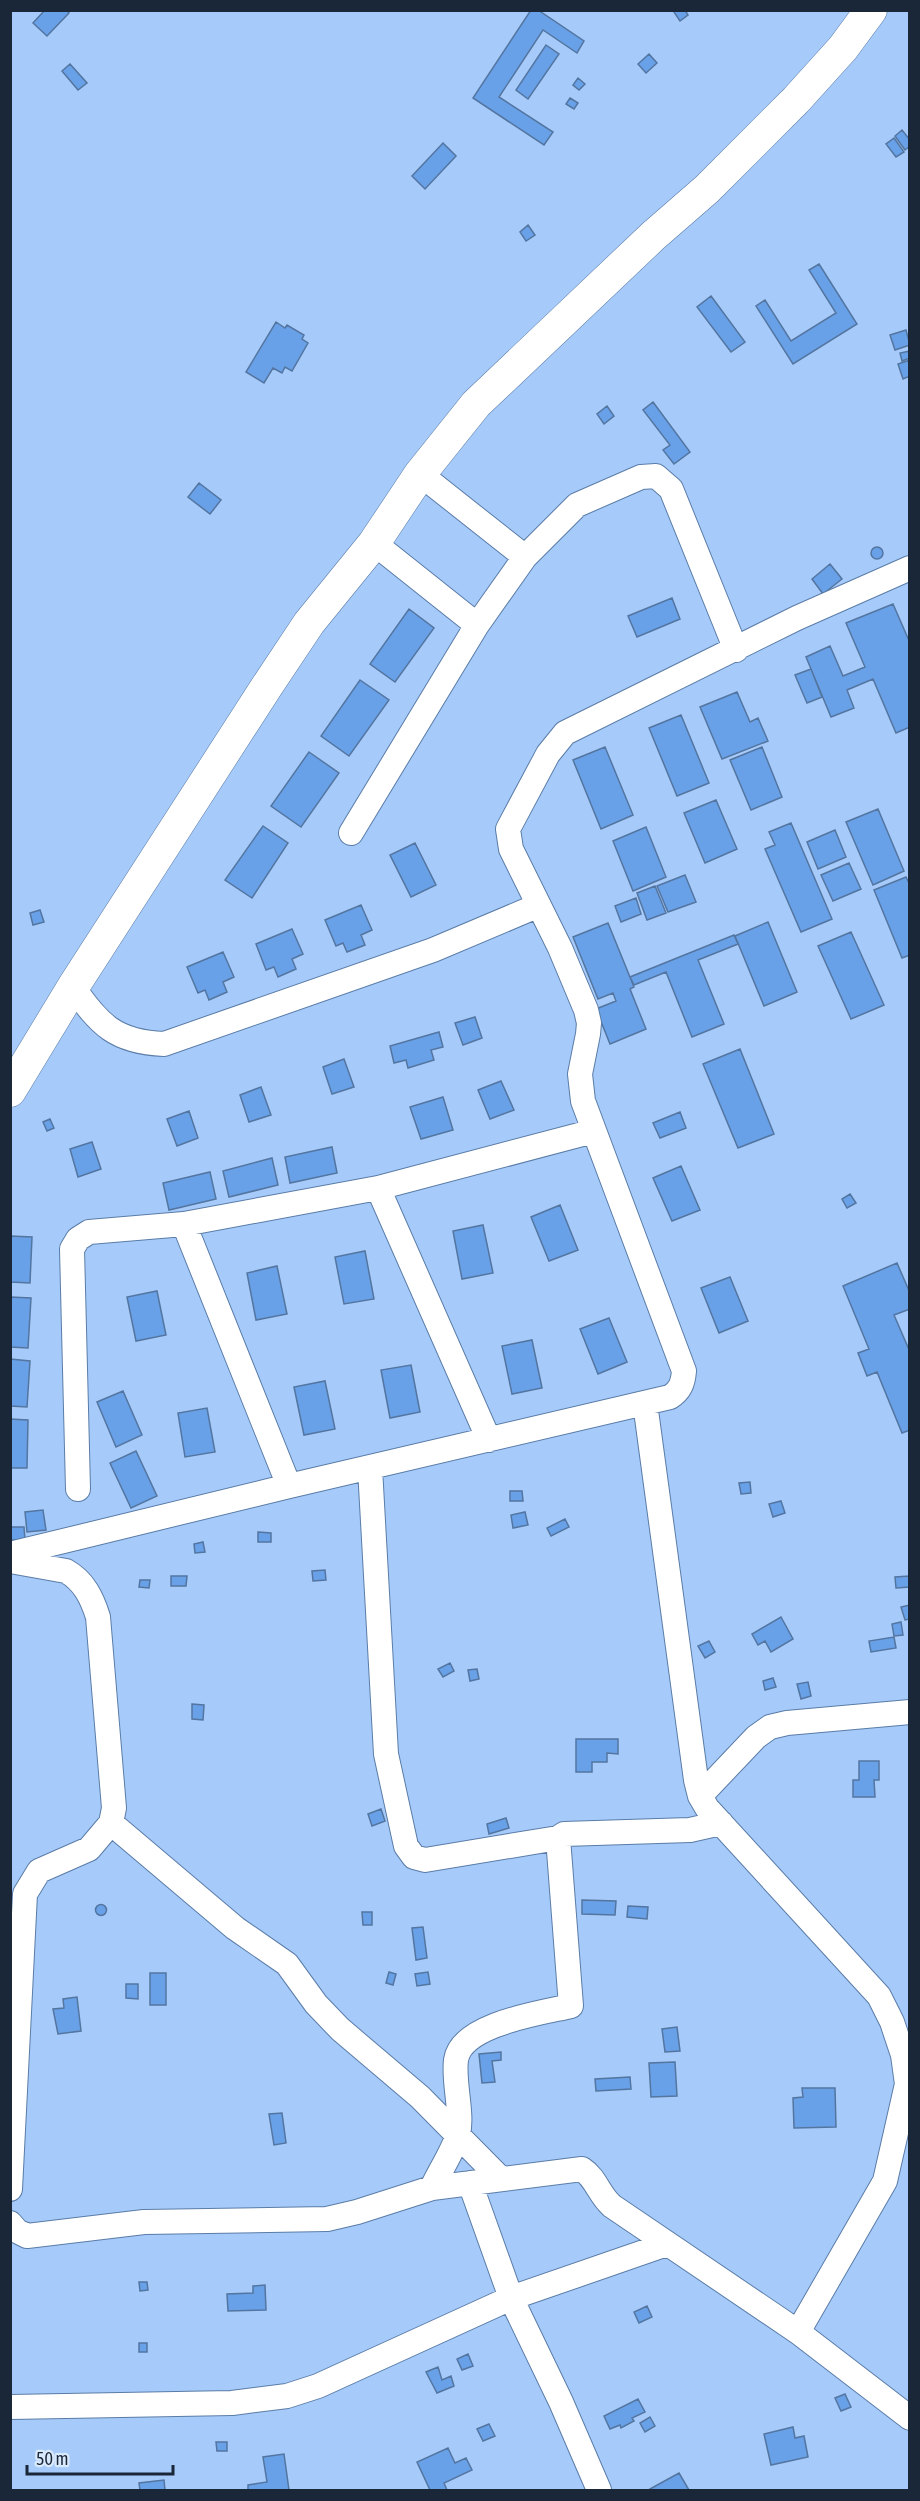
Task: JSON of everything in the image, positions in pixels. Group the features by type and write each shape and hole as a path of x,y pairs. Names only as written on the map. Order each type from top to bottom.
{"main road":[{"path":"10,1091 73,987 303,632 374,543 420,474 476,404 653,236 707,189 796,100 843,48 871,10"}],"street":[{"path":"420,474 525,557"},
{"path":"351,833 477,625 525,557 577,505 640,477 656,476 671,489 735,650"},
{"path":"374,543 477,625"},
{"path":"10,1554 675,1394 680,1388 684,1371 594,1131 580,1087 580,1074 588,1034 586,1010 560,948 537,906 511,849 508,830 548,754 565,733 797,618 909,568"},
{"path":"73,987 90,1011 112,1032 138,1043 164,1044 433,950 537,906"},
{"path":"78,1489 72,1249 78,1239 89,1232 184,1224 378,1188 594,1131"},
{"path":"378,1188 489,1440"},
{"path":"184,1224 289,1486"},
{"path":"645,1403 700,1796 707,1808 879,1996 892,2022 903,2055 908,2084 885,2181 798,2332"},
{"path":"370,1468 386,1754 406,1846 414,1857 425,1860 558,1838 564,1834 690,1830 721,1823"},
{"path":"10,1561 66,1571 89,1592 98,1617 114,1808 111,1823 89,1849 39,1871 25,1894 10,2188"},
{"path":"700,1796 756,1737 770,1727 788,1723 909,1712"},
{"path":"111,1823 235,1928 287,1964 316,2004 340,2029 420,2097 501,2179"},
{"path":"432,2188 458,2134 456,2060 465,2042 473,2036 511,2021 571,2006 558,1838"},
{"path":"10,2223 16,2231 27,2236 144,2222 327,2219 432,2188 582,2169 590,2174 605,2200 798,2332 909,2418"},
{"path":"470,2183 511,2298 561,2402 599,2490"},
{"path":"10,2408 232,2403 287,2396 318,2386 511,2298 667,2244"}],"building":[{"path":"45,10 66,10 69,13 47,36 33,23"},
{"path":"531,10 538,10 584,41 577,53 543,30 499,97 553,132 544,145 473,98"},
{"path":"685,10 688,15 680,21 674,12"},
{"path":"546,45 559,54 528,99 516,90"},
{"path":"649,54 657,63 646,73 638,64"},
{"path":"70,64 87,83 78,90 62,71"},
{"path":"578,78 585,84 579,90 573,85"},
{"path":"570,98 578,103 574,109 566,104"},
{"path":"902,130 910,140 910,146 905,150 895,136"},
{"path":"894,138 904,152 896,157 886,144"},
{"path":"443,143 456,156 425,189 412,176"},
{"path":"528,225 535,235 526,241 520,232"},
{"path":"819,264 857,324 793,364 756,306 765,300 791,341 836,313 809,270"},
{"path":"711,296 745,342 731,352 697,307"},
{"path":"276,322 285,328 287,325 304,335 302,339 308,343 292,371 285,367 282,373 273,368 264,383 246,372"},
{"path":"906,330 910,345 895,350 890,335"},
{"path":"910,351 910,358 902,361 900,353"},
{"path":"910,360 910,376 903,379 898,364"},
{"path":"653,402 690,452 674,464 663,450 670,445 643,410"},
{"path":"607,406 614,416 604,424 597,414"},
{"path":"199,483 221,500 210,514 188,497"},
{"path":"879,547 883,553 879,559 875,559 871,551"},
{"path":"830,564 842,579 823,594 812,579"},
{"path":"672,598 680,619 637,637 628,616"},
{"path":"893,604 910,643 910,727 896,733 873,679 847,690 854,708 831,717 806,657 830,646 843,676 865,667 846,623"},
{"path":"409,609 434,628 395,682 370,664"},
{"path":"811,669 822,697 807,703 795,675"},
{"path":"360,680 389,700 349,756 321,736"},
{"path":"737,692 750,722 758,718 768,741 722,759 700,707"},
{"path":"681,715 709,783 677,796 649,728"},
{"path":"605,747 633,815 601,829 573,760"},
{"path":"762,747 782,797 751,810 730,760"},
{"path":"309,752 339,773 301,827 271,806"},
{"path":"716,800 737,849 705,863 684,813"},
{"path":"878,809 904,871 873,885 846,822"},
{"path":"791,823 832,919 801,932 765,849 775,845 769,832"},
{"path":"263,826 288,843 252,898 225,880"},
{"path":"646,827 666,877 633,891 613,841"},
{"path":"835,830 846,857 818,869 807,842"},
{"path":"415,843 436,885 411,897 390,855"},
{"path":"849,863 861,889 833,901 821,875"},
{"path":"685,875 696,902 668,912 657,886"},
{"path":"906,877 910,885 910,955 902,958 874,890"},
{"path":"655,886 666,913 647,920 637,893"},
{"path":"636,898 641,914 621,922 615,906"},
{"path":"361,905 372,930 361,935 365,945 347,952 343,943 336,946 325,920"},
{"path":"40,910 44,922 33,925 30,913"},
{"path":"768,922 797,992 764,1006 735,936"},
{"path":"608,923 634,987 630,989 646,1029 610,1044 596,1009 616,1001 613,993 598,999 573,937"},
{"path":"292,929 303,954 292,959 296,969 278,977 274,967 266,970 256,944"},
{"path":"851,932 884,1005 851,1019 818,946"},
{"path":"734,935 738,944 698,960 724,1024 692,1037 666,972 634,985 630,977"},
{"path":"223,952 234,977 223,982 227,992 209,1000 205,990 198,993 187,967"},
{"path":"475,1017 482,1038 463,1045 455,1023"},
{"path":"439,1032 443,1047 431,1050 434,1060 408,1068 406,1060 394,1063 390,1046"},
{"path":"740,1049 774,1134 738,1148 703,1064"},
{"path":"344,1059 354,1087 332,1094 323,1067"},
{"path":"501,1081 514,1110 490,1119 478,1090"},
{"path":"261,1087 271,1115 249,1122 240,1095"},
{"path":"443,1097 453,1130 421,1139 410,1107"},
{"path":"189,1111 198,1138 177,1146 167,1119"},
{"path":"680,1112 686,1128 660,1138 653,1123"},
{"path":"50,1119 54,1128 47,1131 43,1122"},
{"path":"92,1142 101,1169 78,1177 70,1149"},
{"path":"332,1147 337,1173 290,1183 285,1157"},
{"path":"272,1158 278,1185 229,1197 223,1171"},
{"path":"681,1166 700,1210 672,1221 653,1178"},
{"path":"210,1172 216,1199 169,1210 163,1183"},
{"path":"850,1194 856,1203 847,1208 842,1199"},
{"path":"560,1205 578,1250 549,1261 531,1217"},
{"path":"483,1225 493,1273 462,1279 453,1231"},
{"path":"10,1236 32,1237 30,1283 10,1282"},
{"path":"365,1251 374,1299 344,1304 335,1257"},
{"path":"897,1263 910,1293 910,1309 894,1315 910,1352 910,1430 902,1433 877,1372 867,1376 858,1353 869,1349 843,1286"},
{"path":"277,1266 287,1314 256,1320 247,1273"},
{"path":"730,1277 748,1321 719,1333 701,1288"},
{"path":"157,1291 166,1335 136,1341 127,1297"},
{"path":"10,1297 31,1298 28,1348 10,1347"},
{"path":"609,1318 627,1362 598,1374 580,1329"},
{"path":"532,1340 542,1388 512,1394 502,1346"},
{"path":"10,1359 30,1361 27,1407 10,1406"},
{"path":"411,1365 420,1412 390,1418 381,1370"},
{"path":"325,1381 335,1429 304,1435 294,1387"},
{"path":"123,1391 142,1435 116,1447 97,1402"},
{"path":"207,1408 215,1452 185,1457 178,1413"},
{"path":"10,1419 28,1420 27,1468 10,1468"},
{"path":"136,1451 157,1496 131,1508 110,1463"},
{"path":"750,1482 751,1493 741,1494 739,1483"},
{"path":"510,1491 522,1491 523,1501 510,1501"},
{"path":"781,1501 785,1513 773,1517 769,1504"},
{"path":"43,1510 46,1530 27,1532 25,1512"},
{"path":"525,1512 528,1525 513,1528 511,1515"},
{"path":"565,1519 569,1527 551,1536 547,1528"},
{"path":"10,1527 24,1527 25,1540 10,1540"},
{"path":"258,1532 271,1533 271,1542 258,1542"},
{"path":"203,1542 205,1552 195,1553 194,1544"},
{"path":"325,1570 326,1580 313,1581 312,1571"},
{"path":"171,1576 187,1576 186,1586 171,1586"},
{"path":"909,1576 910,1587 896,1588 895,1577"},
{"path":"140,1580 150,1580 149,1588 139,1587"},
{"path":"910,1605 910,1619 905,1620 901,1607"},
{"path":"781,1617 793,1639 771,1652 765,1641 758,1645 752,1634"},
{"path":"901,1622 903,1635 894,1636 892,1624"},
{"path":"894,1637 896,1648 871,1652 869,1641"},
{"path":"709,1641 715,1652 705,1658 698,1646"},
{"path":"450,1663 454,1671 443,1677 438,1669"},
{"path":"477,1669 479,1679 470,1681 468,1670"},
{"path":"773,1678 776,1687 765,1690 763,1681"},
{"path":"808,1682 811,1696 801,1699 797,1684"},
{"path":"192,1704 204,1705 203,1720 192,1719"},
{"path":"576,1739 618,1739 618,1754 607,1753 607,1762 592,1762 592,1772 576,1772"},
{"path":"859,1761 879,1761 879,1780 874,1780 875,1797 853,1797 853,1780 859,1780"},
{"path":"381,1809 385,1821 372,1826 368,1814"},
{"path":"506,1818 509,1828 489,1834 487,1824"},
{"path":"582,1900 616,1901 615,1915 582,1914"},
{"path":"101,1905 105,1906 105,1914 101,1915 97,1914 96,1910 97,1906"},
{"path":"628,1906 648,1907 647,1919 627,1917"},
{"path":"362,1912 372,1912 372,1925 363,1925"},
{"path":"423,1927 427,1958 416,1960 412,1928"},
{"path":"389,1972 396,1974 393,1985 386,1983"},
{"path":"428,1972 430,1984 417,1986 415,1974"},
{"path":"150,1973 166,1973 166,2005 150,2005"},
{"path":"126,1984 138,1984 138,1999 126,1998"},
{"path":"77,1997 81,2031 58,2034 53,2009 64,2008 63,1999"},
{"path":"677,2027 680,2051 665,2052 662,2029"},
{"path":"501,2052 501,2060 492,2061 495,2082 482,2083 479,2054"},
{"path":"675,2062 677,2096 651,2097 649,2063"},
{"path":"630,2077 631,2089 596,2091 595,2079"},
{"path":"802,2088 835,2088 836,2127 794,2128 793,2098 803,2097"},
{"path":"282,2113 286,2143 274,2145 269,2114"},
{"path":"139,2282 147,2282 148,2290 140,2291"},
{"path":"265,2285 266,2310 228,2311 227,2294 253,2293 253,2286"},
{"path":"647,2306 652,2317 639,2323 634,2312"},
{"path":"139,2343 147,2343 147,2352 139,2352"},
{"path":"468,2354 473,2366 462,2370 457,2359"},
{"path":"438,2367 442,2380 451,2376 454,2386 437,2393 426,2372"},
{"path":"845,2394 851,2407 841,2411 835,2398"},
{"path":"638,2399 645,2412 632,2418 634,2421 621,2428 620,2425 610,2429 604,2416"},
{"path":"650,2417 655,2426 645,2432 640,2423"},
{"path":"489,2424 495,2436 483,2441 477,2429"},
{"path":"793,2427 795,2438 804,2436 808,2457 771,2465 764,2434"},
{"path":"216,2442 227,2442 227,2451 217,2451"},
{"path":"448,2448 455,2463 466,2458 472,2470 444,2483 447,2490 430,2490 417,2462"},
{"path":"284,2454 289,2490 248,2490 248,2485 267,2482 263,2457"},
{"path":"679,2473 689,2490 650,2489"},
{"path":"164,2480 165,2490 140,2490 139,2483"}]}
